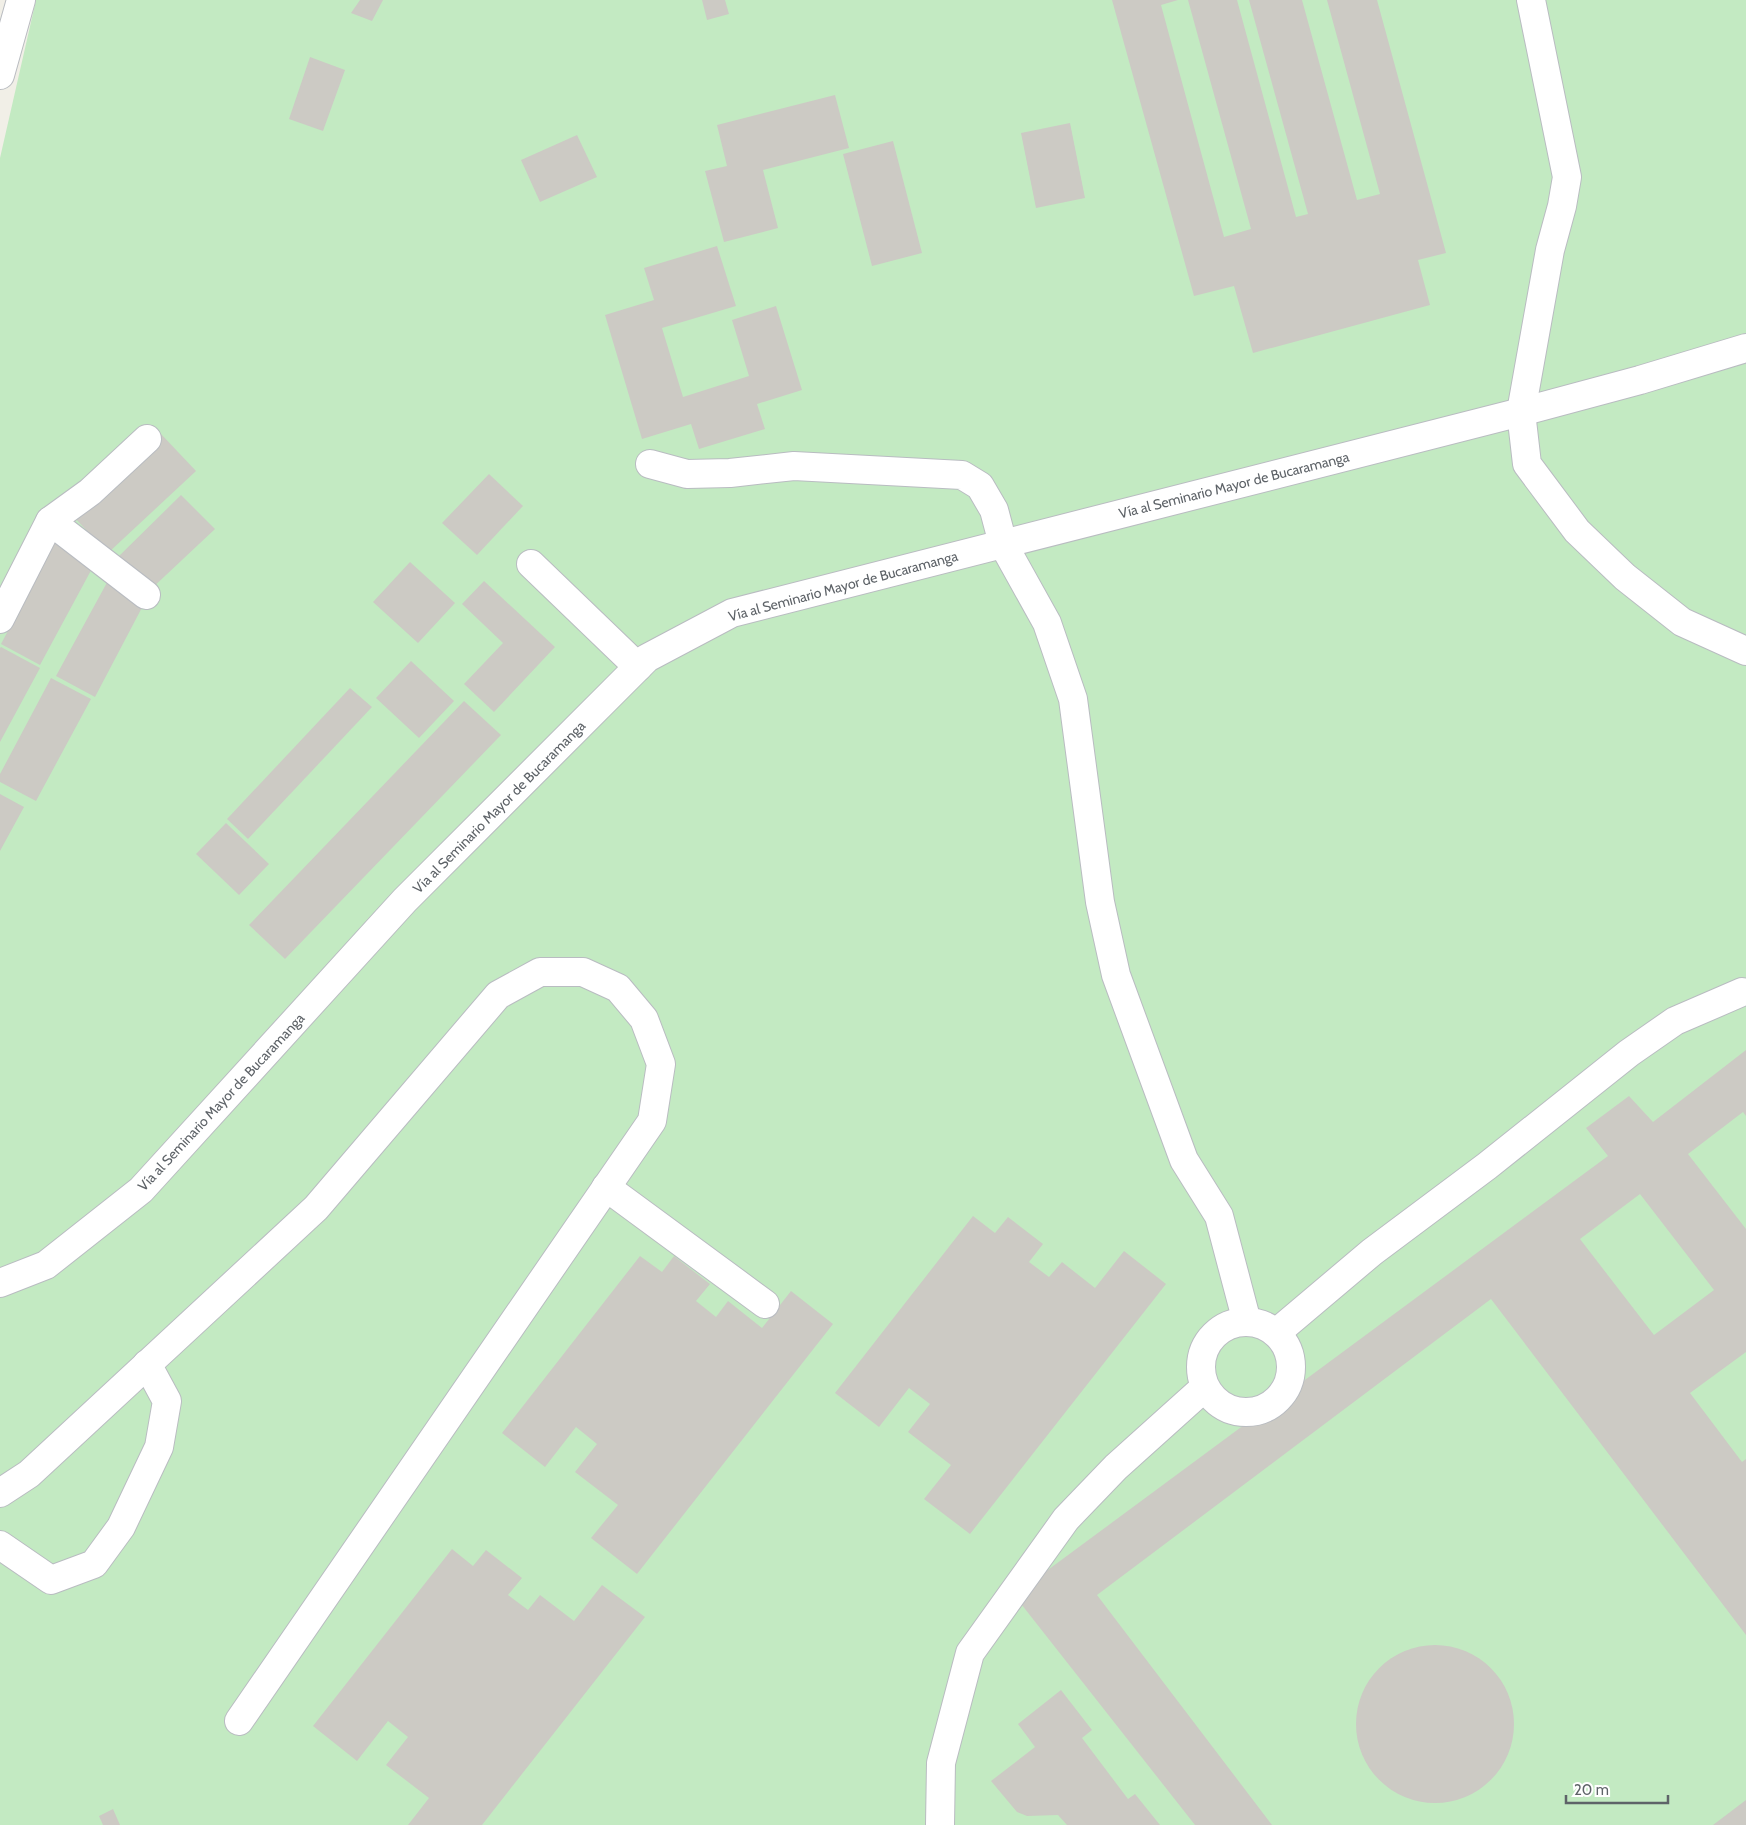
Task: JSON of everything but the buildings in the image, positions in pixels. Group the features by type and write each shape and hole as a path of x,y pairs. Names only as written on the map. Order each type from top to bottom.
{"street":[{"path":"0,75 22,0"},
{"path":"1531,0 1567,177 1562,206 1550,250 1521,412 1528,464 1577,531 1625,577 1682,622 1746,651"},
{"name":"Vía al Seminario Mayor de Bucaramanga","path":"0,1283 46,1265 141,1190 405,900 647,658 732,613 1521,412 1640,380 1746,348"},
{"path":"0,619 50,521 90,492 147,439"},
{"path":"650,464 687,474 730,473 794,466 962,475 980,486 994,510 1003,544 1047,622 1074,700 1100,902 1116,975 1184,1160 1219,1216 1247,1322"},
{"path":"50,521 146,595"},
{"path":"531,564 638,667"},
{"path":"0,1493 29,1474 316,1208 498,995 540,972 583,972 618,988 644,1019 661,1064 652,1121 239,1722"},
{"path":"1276,1333 1372,1252 1487,1166 1629,1053 1675,1021 1742,992"},
{"path":"606,1187 765,1304"},
{"path":"1247,1322 1262,1325 1276,1333 1286,1345 1291,1360 1291,1376 1285,1390 1274,1402 1260,1410 1244,1412 1229,1408 1215,1400 1205,1387 1201,1375 1201,1362 1205,1349 1212,1338 1222,1329 1234,1323 1247,1322"},
{"path":"0,1545 51,1580 94,1564 121,1528 159,1447 167,1401 148,1364"},
{"path":"940,1825 941,1763 970,1653 1066,1519 1116,1467 1205,1387"}],"green space":[{"path":"36,0 1746,0 1746,1825 0,1825 0,158"}]}
